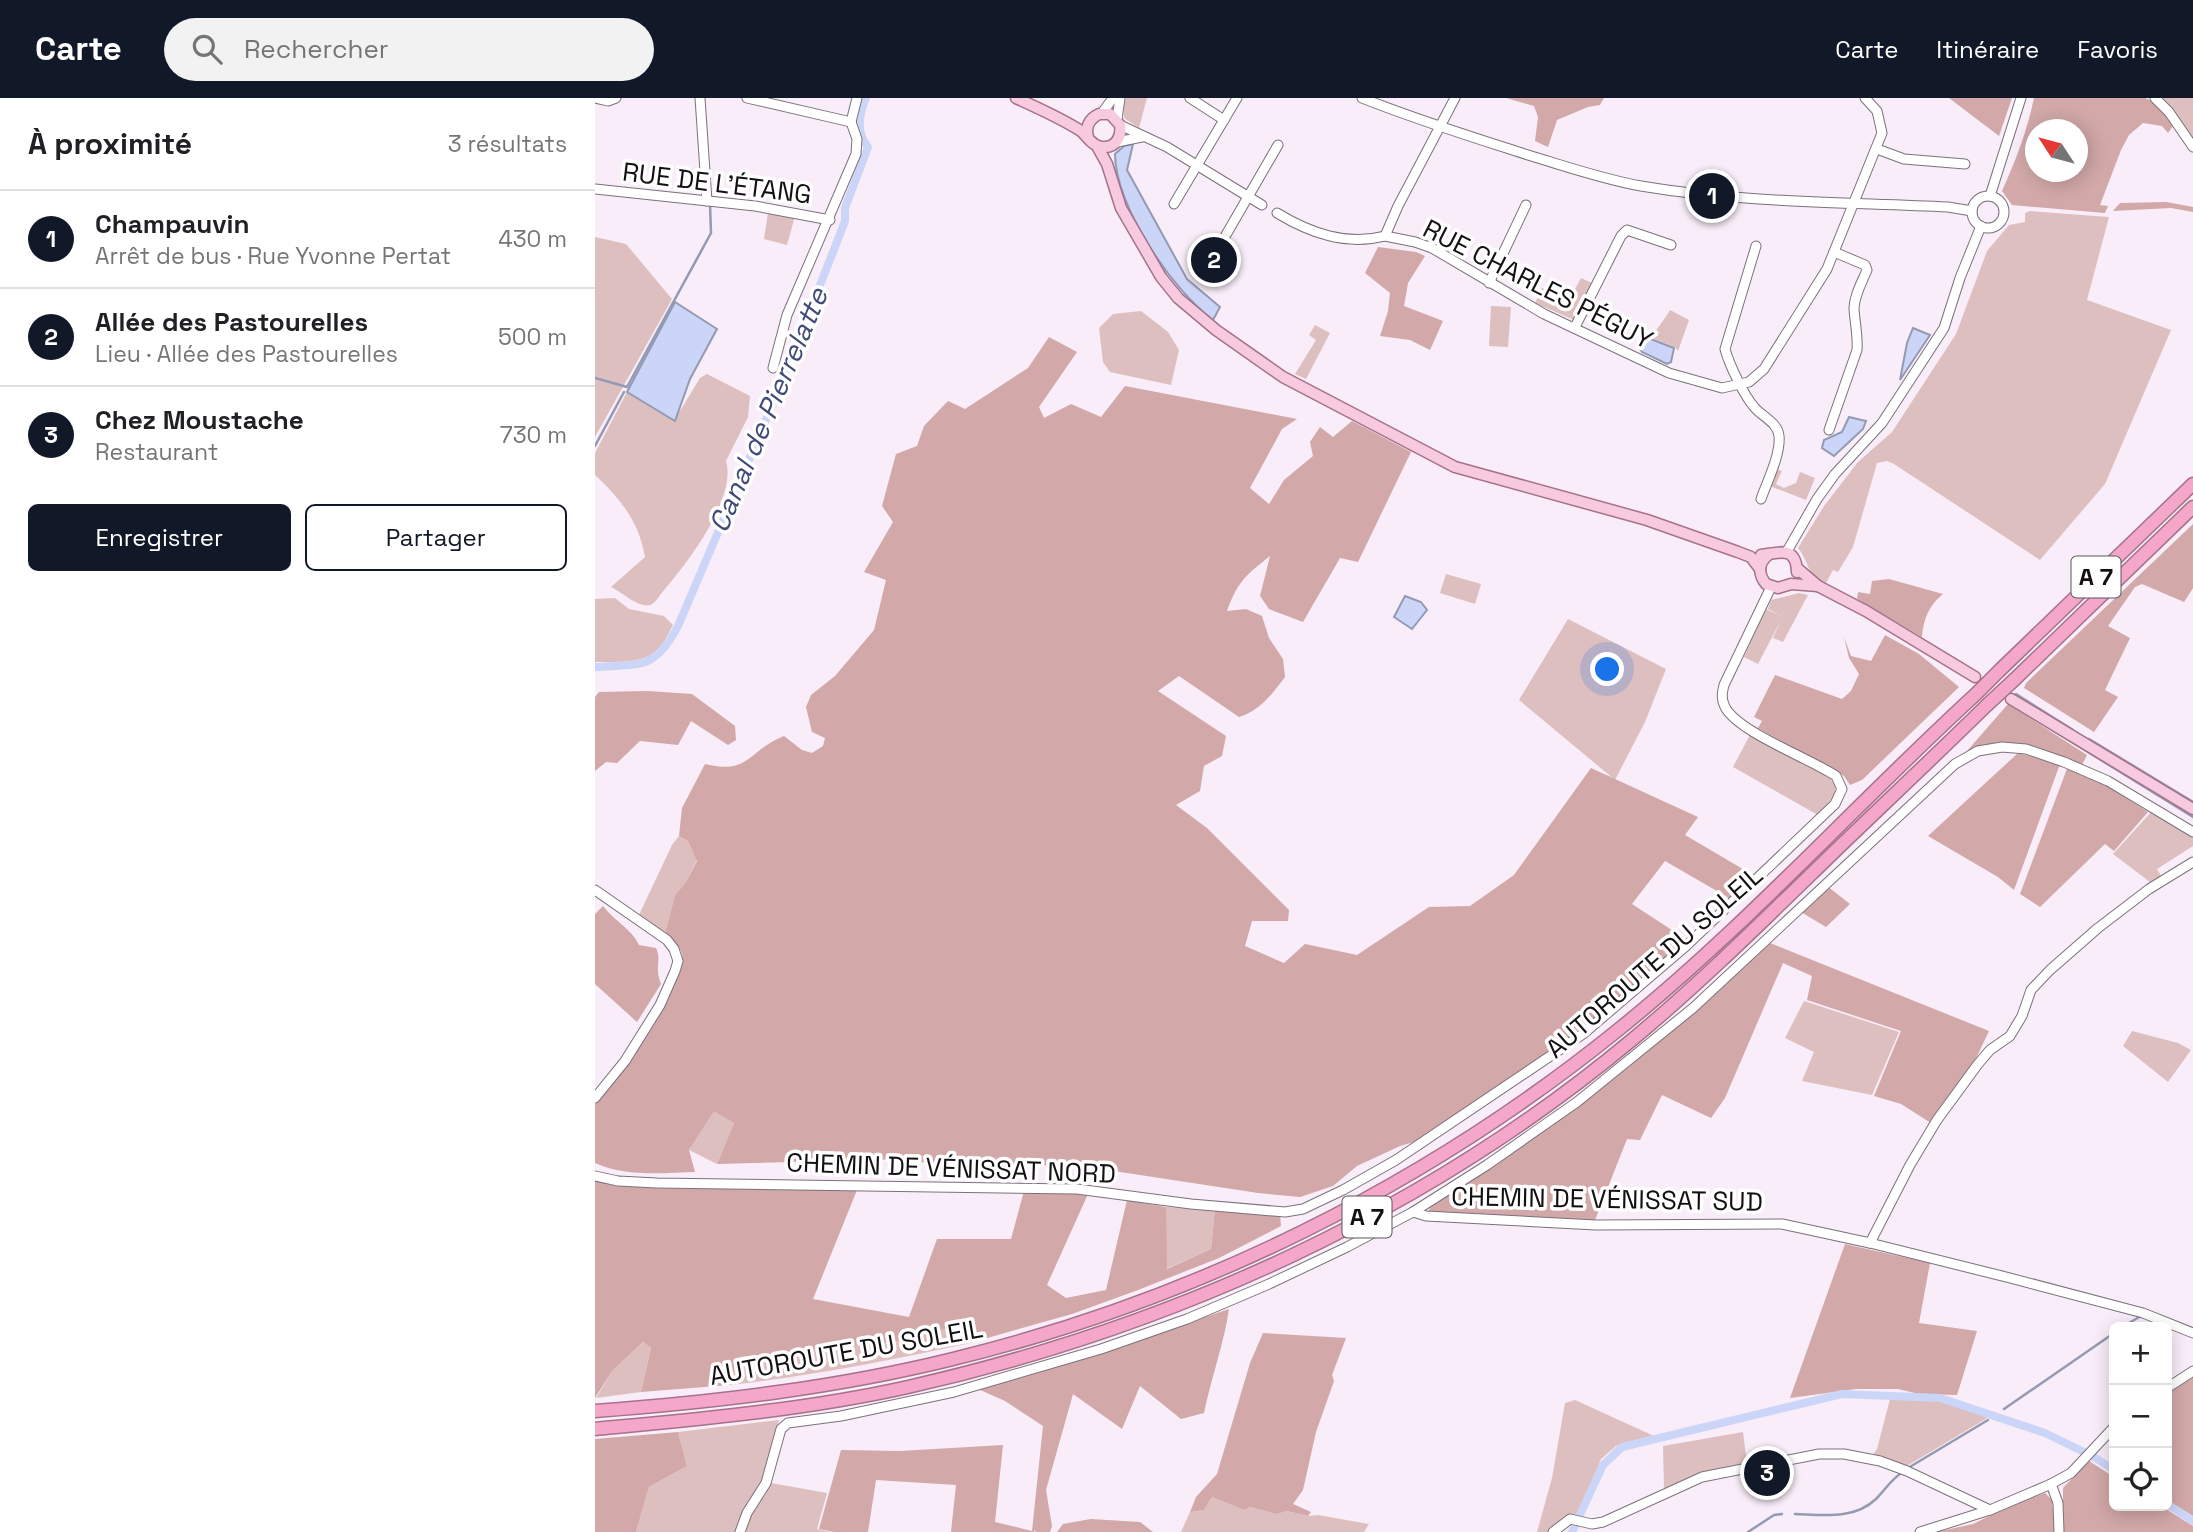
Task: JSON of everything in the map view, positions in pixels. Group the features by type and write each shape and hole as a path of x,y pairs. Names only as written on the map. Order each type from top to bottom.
{"highway":[{"name":"AUTOROUTE DU SOLEIL","path":"595,1412 765,1394 904,1370 999,1348 1094,1318 1190,1283 1335,1215 1411,1173 1483,1129 1619,1029 1696,962 1770,894 2193,484"},
{"name":"AUTOROUTE DU SOLEIL","path":"595,1429 806,1406 906,1387 1008,1362 1149,1317 1262,1270 1363,1220 1479,1152 1631,1041 1707,975 2193,507"}],"main road":[{"path":"1016,98 1060,119 1097,146 1107,164 1121,208 1161,277 1178,298 1216,330 1283,377 1455,467 1647,520 1751,558 1777,551 1786,553 1794,559 1797,568 1796,577 1791,584"},
{"path":"1060,119 1110,114 1119,122 1120,135 1107,164"},
{"path":"1088,137 1088,125 1097,115"},
{"path":"1097,146 1114,144"},
{"path":"1760,569 1768,555"},
{"path":"1751,558 1771,587 1791,584 1818,586"},
{"path":"1797,568 1818,586 1866,611 1975,677"},
{"path":"2011,699 2193,809"}],"street":[{"path":"595,98 608,101 615,98"},
{"path":"700,98 707,201"},
{"path":"747,98 851,122"},
{"name":"RUE DE L'ÉTANG","path":"595,189 755,206 830,220 856,154 857,139 851,122 857,98"},
{"path":"1097,115 1113,98"},
{"path":"1120,98 1119,122 1163,145 1262,205"},
{"path":"1190,98 1224,120"},
{"path":"1174,204 1237,98"},
{"path":"1362,98 1439,127 1638,186 1713,196 1948,207 1972,211"},
{"name":"RUE CHARLES PÉGUY","path":"1455,98 1385,236 1426,245 1544,314 1669,373 1722,388 1742,385"},
{"path":"1742,385 1757,377 1764,369 1819,283 1833,252 1882,133 1880,118 1865,98"},
{"path":"1990,196 2021,98"},
{"path":"2155,98 2169,112 2193,147"},
{"path":"1114,144 1144,137"},
{"path":"1212,259 1278,145"},
{"path":"1877,149 1904,159 1965,164"},
{"path":"1990,196 2001,203 2004,212 2003,218 1994,227 1982,226 1975,220 1972,211 1980,198 1990,196"},
{"path":"1489,283 1526,205"},
{"path":"1277,213 1320,236 1375,239 1385,236"},
{"path":"773,368 787,315 830,220"},
{"path":"1786,553 1817,499 1835,474 1882,423 1944,328 1960,278 1982,226"},
{"path":"1575,327 1621,236 1627,230 1671,245"},
{"path":"1756,246 1725,349 1727,359 1753,406 1775,426 1779,438 1772,470 1761,499"},
{"path":"1829,430 1857,350 1854,309 1867,270 1865,265 1833,252"},
{"name":"CHEMIN DE VÉNISSAT NORD","path":"596,1175 618,1181 1077,1189 1191,1205 1285,1212 1303,1209 1343,1190 1446,1128 1583,1034 1686,946 1765,873 1840,797 1840,782 1836,776 1746,727 1732,716 1723,703 1724,685 1771,587"},
{"path":"1413,1212 1487,1165 1577,1102 1693,1009 1955,764 1978,751 2014,746 2064,762 2108,781 2193,832"},
{"path":"1870,1243 1910,1165 1937,1120 1990,1050 2010,1036 2022,1016 2031,990 2091,934 2149,889 2193,862"},
{"path":"595,890 667,940 674,948 678,961 660,1005 625,1061 595,1098"},
{"name":"CHEMIN DE VÉNISSAT SUD","path":"740,1532 747,1513 766,1483 781,1429 788,1423 841,1416 954,1392 1101,1349 1187,1319 1269,1284 1413,1212 1426,1216 1596,1225 1782,1224 1870,1243 2143,1313 2193,1333"},
{"path":"2172,1385 2193,1371"},
{"path":"1920,1532 1990,1510 2051,1484 2071,1473 2109,1432"},
{"path":"1553,1532 1570,1519 1585,1523 1603,1522 1702,1477 1819,1454 1844,1454 1889,1464 1990,1510"},
{"path":"2051,1484 2058,1503 2059,1532"}],"shaded area":[{"path":"1126,98 1147,98 1139,128 1124,118"},
{"path":"1506,98 1604,98 1600,105 1557,120 1548,147 1535,141 1538,117 1534,106"},
{"path":"1949,98 2012,98 1999,136"},
{"path":"2034,98 2145,98 2155,102 2173,126 2168,133 2162,126 2143,123 2129,135 2100,205 2108,206 2105,213 2012,205 2002,191 2025,131 2025,182 2088,182 2088,119 2028,119"},
{"path":"2160,98 2193,98 2193,138"},
{"path":"2166,202 2193,207 2193,212 2171,208 2113,211 2120,203"},
{"path":"771,211 795,216 787,245 764,239 768,213"},
{"path":"2030,211 2109,217 2087,300 2171,330 2105,484 2040,560 1894,464 1887,461 1877,463 1853,547 1838,572 1833,570 1826,583 1820,581 1812,573 1798,548 1824,506 1858,462 1892,432 1956,334 1987,251 2009,225 2025,222 2025,213"},
{"path":"595,237 626,244 672,299 595,437"},
{"path":"1378,247 1416,252 1425,256 1408,283 1404,306 1443,321 1430,350 1410,340 1380,336 1388,311 1390,293 1365,273"},
{"path":"1581,278 1592,283 1574,320 1535,303 1542,288 1569,300"},
{"path":"1491,306 1511,307 1508,347 1489,346"},
{"path":"1670,310 1689,320 1678,351 1675,347 1652,338"},
{"path":"1141,311 1168,332 1179,350 1171,385 1110,372 1103,362 1099,328 1113,314"},
{"path":"1315,325 1330,333 1306,379 1295,374 1316,340 1309,335"},
{"path":"1049,337 1077,352 1039,407 1044,418 1071,404 1101,417 1125,386 1297,419 1282,429 1250,488 1269,504 1284,480 1313,456 1310,442 1320,427 1333,437 1352,421 1411,452 1358,562 1340,558 1303,622 1269,609 1260,596 1270,556 1248,574 1239,586 1227,611 1246,609 1262,616 1269,638 1283,659 1285,677 1265,701 1239,717 1179,676 1158,691 1226,736 1222,756 1204,766 1200,791 1176,805 1207,828 1289,910 1288,921 1252,921 1245,946 1284,963 1305,944 1357,955 1429,907 1470,906 1514,875 1591,768 1698,817 1685,835 1753,875 1729,898 1665,861 1632,904 1687,940 1580,1032 1424,1139 1400,1146 1357,1166 1333,1186 1300,1197 1094,1168 1040,1165 959,1170 907,1159 717,1164 734,1123 714,1111 689,1150 695,1172 632,1172 595,1163 595,1105 602,1090 664,1001 681,965 681,951 665,933 675,895 686,882 697,861 688,841 679,836 682,808 705,764 720,767 740,764 784,736 802,750 812,753 823,746 825,738 812,732 806,707 811,695 835,676 874,630 886,580 864,572 893,522 882,506 896,454 917,446 924,426 948,401 965,409 1028,368"},
{"path":"707,374 750,396 748,417 726,461 724,493 708,529 686,563 656,600 650,605 640,604 611,587 645,557 638,533 627,512 595,475 595,453 627,392 674,421 700,378"},
{"path":"1776,469 1782,471 1776,484 1784,488 1796,483 1800,472 1815,478 1806,500 1770,486"},
{"path":"2193,524 2193,588 2184,602 2142,584 2135,587 2108,626 2130,638 2105,690 2118,697 2094,732 2024,688 2026,683"},
{"path":"1446,574 1481,584 1475,604 1440,593"},
{"path":"1889,579 1943,594 1928,613 1922,637 1857,599 1858,592 1870,594 1872,581"},
{"path":"1799,593 1808,595 1783,642 1773,638 1780,622 1758,664 1744,657 1766,609 1783,617 1768,609 1771,600"},
{"path":"615,598 629,609 664,616 673,625 663,643 649,656 617,662 595,662 595,599"},
{"path":"1568,619 1666,669 1645,722 1615,780 1519,700"},
{"path":"1885,635 1919,654 1959,687 1862,780 1850,785 1844,776 1758,728 1762,721 1754,717 1775,675 1842,699 1851,691 1859,674 1849,658 1844,637 1851,656 1871,661"},
{"path":"599,692 692,694 735,726 736,740 728,745 691,721 678,745 640,741 617,763 606,762 595,771 595,697"},
{"path":"2008,704 2087,755 2082,765 2023,744 2013,743 1967,751"},
{"path":"1751,733 1829,777 1835,785 1835,795 1818,815 1733,767"},
{"path":"2018,753 2060,764 2014,890 1998,877 1928,836"},
{"path":"2068,766 2107,786 2148,812 2114,851 2105,844 2040,907 2020,894"},
{"path":"2153,810 2193,837 2193,846 2157,869 2161,876 2150,882 2113,854"},
{"path":"679,836 688,841 697,860 686,882 675,895 665,933 639,915 672,845"},
{"path":"1827,886 1850,904 1826,927 1801,912"},
{"path":"603,906 632,934 639,945 656,948 658,952 661,984 637,1022 595,984 595,914"},
{"path":"1770,943 1989,1031 1968,1075 1931,1123 1901,1104 1874,1096 1901,1031 1807,1000 1812,976 1783,963 1725,1098 1711,1118 1662,1095 1640,1140 1627,1139 1595,1220 1427,1214 1434,1200 1552,1123 1620,1074"},
{"path":"1804,1001 1899,1032 1872,1095 1802,1081 1814,1052 1785,1038"},
{"path":"2132,1031 2178,1043 2191,1050 2168,1082 2123,1046"},
{"path":"714,1110 734,1123 717,1164 689,1150"},
{"path":"595,1181 647,1188 857,1190 813,1299 909,1317 937,1239 1011,1239 1024,1191 1088,1194 1047,1285 1066,1298 1106,1290 1127,1200 1166,1207 1167,1269 1211,1249 1215,1209 1280,1214 1281,1226 1219,1258 1138,1290 1072,1314 966,1344 967,1324 900,1341 738,1357 730,1385 641,1392 651,1348 643,1342 612,1371 595,1398"},
{"path":"1166,1207 1215,1209 1211,1249 1166,1269"},
{"path":"1845,1244 1930,1263 1919,1323 1977,1331 1957,1395 1919,1394 1898,1389 1856,1389 1790,1398"},
{"path":"1229,1309 1204,1413 1181,1419 1140,1386 1122,1429 1073,1394 1046,1490 1052,1526 1050,1532 951,1532 956,1485 876,1480 868,1532 819,1529 841,1450 900,1451 1003,1445 995,1522 1032,1531 1043,1426 1005,1401 978,1389 1034,1374"},
{"path":"968,1324 966,1344 848,1368 730,1385 738,1357 900,1341"},
{"path":"1263,1333 1346,1338 1332,1375 1334,1381 1316,1432 1303,1490 1293,1504 1311,1512 1308,1516 1287,1511 1277,1514 1250,1507 1244,1510 1212,1497 1204,1510 1190,1512 1196,1497 1217,1474 1250,1363"},
{"path":"643,1342 651,1348 641,1392 596,1398 612,1371"},
{"path":"2193,1377 2193,1516 2172,1503 2172,1390"},
{"path":"1890,1399 1940,1400 1989,1417 1905,1467 1872,1456 1877,1449"},
{"path":"1575,1400 1654,1436 1616,1446 1601,1459 1578,1515 1565,1517 1548,1532 1537,1532 1552,1478 1565,1403"},
{"path":"779,1420 764,1480 737,1532 636,1532 649,1487 687,1466 678,1432"},
{"path":"678,1432 687,1466 649,1487 636,1532 595,1532 595,1439"},
{"path":"1743,1432 1747,1464 1703,1474 1664,1489 1663,1446"},
{"path":"2089,1461 2109,1474 2109,1511 2169,1511 2193,1526 2193,1532 2063,1532 2063,1488"},
{"path":"771,1483 827,1493 817,1529 831,1532 744,1532 748,1517"},
{"path":"2045,1493 2052,1500 2055,1532 1936,1532 1973,1524 2014,1504"},
{"path":"1212,1497 1244,1510 1250,1507 1277,1514 1287,1511 1369,1524 1364,1532 1181,1532 1190,1512 1204,1510"},
{"path":"1091,1519 1140,1522 1153,1532 1057,1532 1063,1524"}],"water":[{"path":"1133,144 1127,170 1187,279 1220,307 1213,320 1180,289 1135,221 1118,175 1115,154 1124,146"},
{"path":"675,302 717,329 690,379 675,421 627,392"},
{"path":"1913,328 1930,335 1900,380 1907,343"},
{"path":"1648,338 1674,348 1671,362 1667,364 1642,352 1640,349"},
{"path":"1849,417 1866,421 1863,429 1834,456 1822,448 1824,440 1842,432"},
{"path":"1405,596 1421,602 1427,610 1412,629 1394,617"}],"waterway":[{"name":"Canal de Pierrelatte","path":"595,667 624,666 654,658 662,651 678,626 777,394 845,221 845,208 868,147 864,142 860,123 866,98"},
{"path":"595,378 627,387 711,233 710,204"},
{"path":"595,446 624,392"},
{"path":"2016,694 2073,730"},
{"path":"2030,716 2193,817"},
{"path":"2089,739 2193,802"},
{"path":"2131,1322 2141,1316"},
{"path":"2004,1409 2109,1336"},
{"name":"Canal de Pierrelatte","path":"1572,1532 1603,1465 1622,1447 1842,1394 1940,1398 2045,1433 2086,1453"},
{"path":"1908,1468 1988,1420"},
{"name":"Canal de Pierrelatte","path":"2094,1457 2109,1467"},
{"path":"1795,1514 1838,1515 1858,1510 1876,1499 1903,1472"},
{"name":"Canal de Pierrelatte","path":"2172,1507 2193,1521"},
{"path":"1748,1532 1774,1515 1782,1514"}],"place":[{"name":"Champauvin","path":"1712,196"},
{"name":"Allée des Pastourelles","path":"1214,260"},
{"name":"Chez Moustache","path":"1767,1473"}]}
